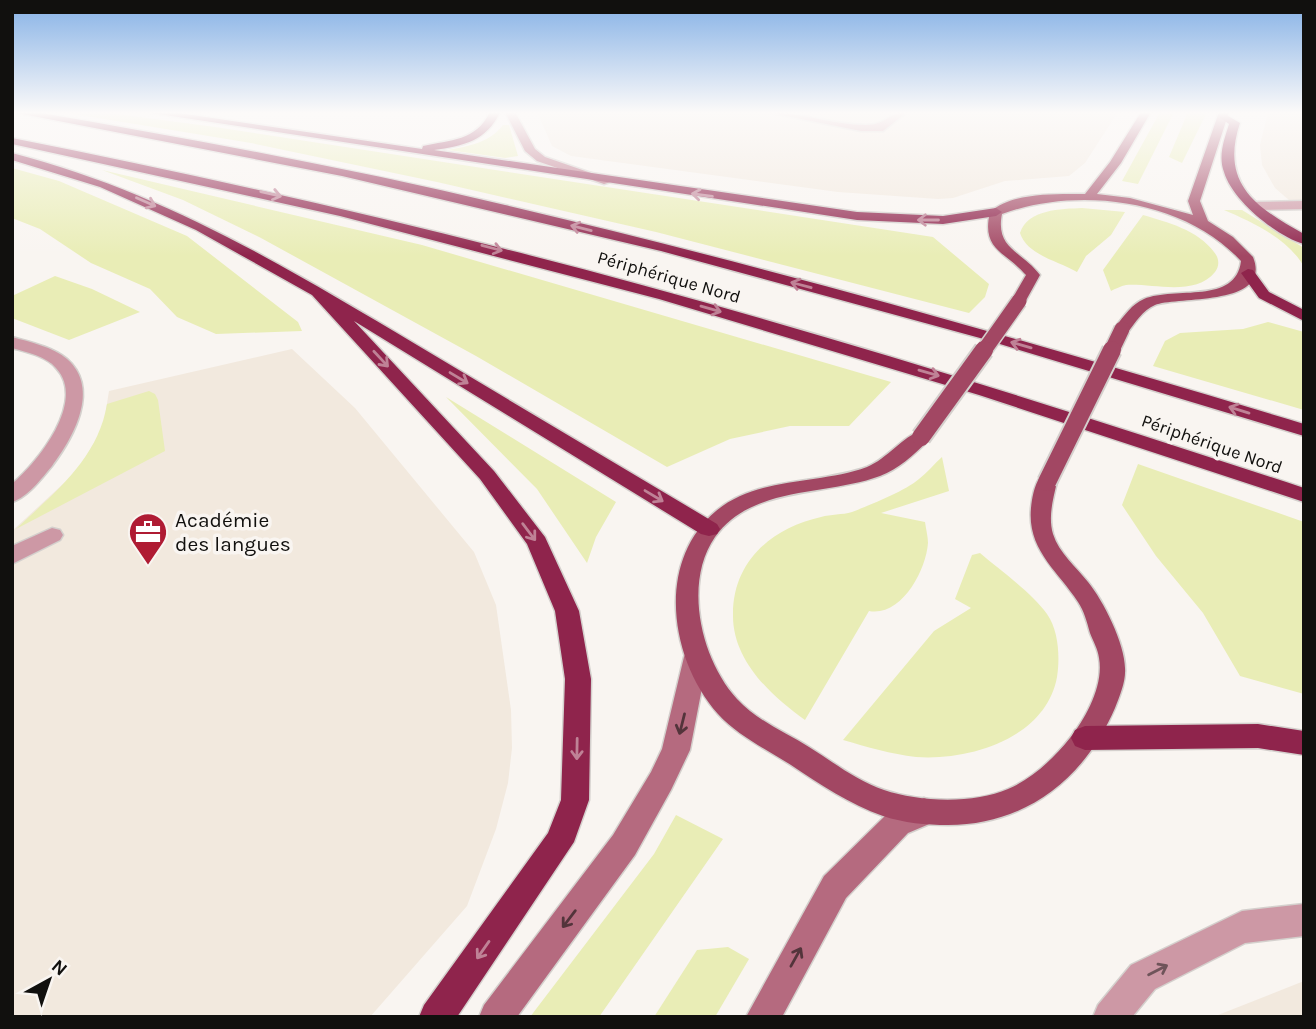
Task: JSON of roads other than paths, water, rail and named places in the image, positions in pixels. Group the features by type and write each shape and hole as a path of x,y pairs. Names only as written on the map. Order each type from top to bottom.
{"highway":[{"path":"25,160 104,184 201,227 317,292 709,529"},
{"name":"Périphérique Nord","path":"111,160 183,174 418,229 645,290 988,390 1304,495"},
{"name":"Périphérique Nord","path":"278,160 549,220 695,256 1020,345 1304,430"},
{"path":"470,160 857,216 943,220 996,212"},
{"path":"1227,160 1232,177 1254,206 1304,240"},
{"path":"1248,273 1264,295 1304,316"},
{"path":"317,292 487,475 537,542 566,611 578,679 575,800 559,842 436,1017"},
{"path":"1086,738 1258,736 1304,743"}],"main road":[{"path":"544,160 608,181"},
{"path":"1088,198 1117,160"},
{"path":"1202,223 1194,201 1208,160"},
{"path":"496,1017 624,845 676,750 696,657 687,603 690,562 709,529 739,506 770,492 867,474 894,462 921,437 1019,300 1033,275 1028,268 1006,253 994,238 991,226 996,212 1007,206 1031,200 1088,198 1129,202 1202,223 1237,244 1248,260 1248,273 1239,286 1226,291 1147,302 1122,329 1047,482 1039,507 1044,539 1053,558 1086,597 1113,660 1104,701 1086,738 1057,771 1018,799 976,810 924,812 885,804 822,770 754,728 727,705 696,657"},
{"path":"763,1017 835,887 898,823 924,812"}],"street":[{"path":"1254,206 1304,205"},
{"path":"12,342 57,361 66,368 74,393 72,412 58,444 38,470 12,495"},
{"path":"12,556 52,535"},
{"path":"1110,1017 1143,978 1242,927 1304,920"}],"place":[{"name":"Académie des langues","path":"148,566"}]}
